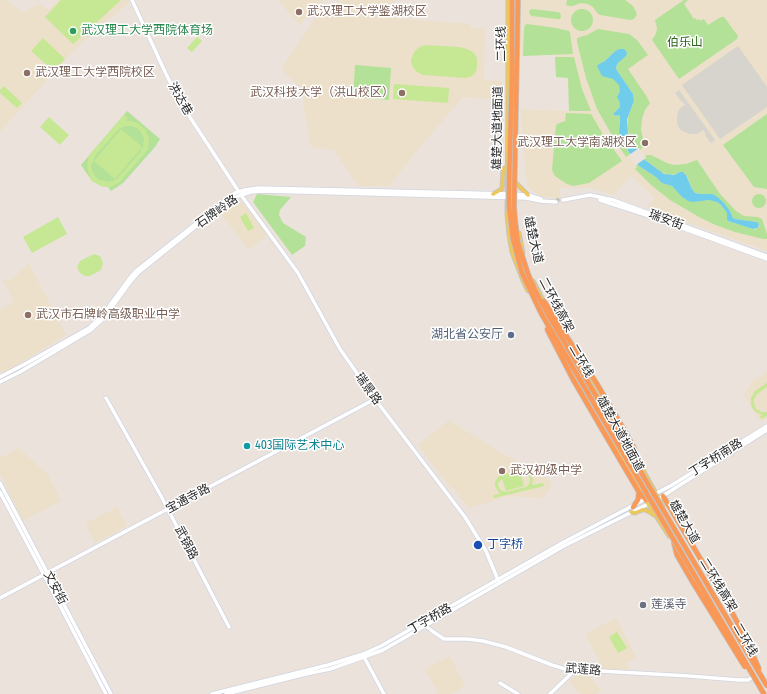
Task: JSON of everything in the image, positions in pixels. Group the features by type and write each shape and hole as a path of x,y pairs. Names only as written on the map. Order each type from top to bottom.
{"highway":[{"name":"二环线","path":"512,0 512,75 509,184 510,222 514,247 519,264 541,313 763,694"},
{"name":"二环线高架","path":"517,0 514,213 518,243 528,274 546,311 767,686"},
{"path":"515,195 520,242 531,276 548,309 593,378 627,435 640,465"},
{"path":"541,313 567,368 609,442 639,492 647,502"},
{"path":"633,507 638,500 639,492"},
{"path":"662,494 728,605 757,663 761,676"},
{"path":"674,543 677,555 692,581 741,661 754,678"}],"main road":[{"name":"洪达巷","path":"132,0 180,102 240,193"},
{"name":"雄楚大道地面道","path":"508,0 506,196 512,252 524,283 647,502 674,543 754,678"},
{"name":"雄楚大道","path":"517,0 515,195 519,234 533,281 640,465 662,494 767,686"},
{"path":"493,194 502,189 503,170 507,166"},
{"path":"515,182 528,195"},
{"name":"石牌岭路","path":"0,382 20,372 91,330 104,318 138,273 224,204 240,193 249,189 493,194 506,196"},
{"name":"石牌岭路","path":"0,377 89,328 102,316 137,270 232,195 263,191 515,195"},
{"name":"瑞景路","path":"240,193 298,273 340,349 375,399 465,517 486,551 498,580"},
{"path":"515,195 528,195 556,201 541,201 515,195"},
{"name":"瑞安街","path":"767,256 613,200 590,195 564,200 589,197 609,202 767,259"},
{"name":"武锅路","path":"106,398 168,509 229,627"},
{"name":"宝通寺路","path":"0,598 375,399"},
{"name":"丁字桥南路","path":"647,502 662,494 767,426"},
{"name":"丁字桥南路","path":"673,487 767,430"},
{"name":"文安街","path":"0,483 106,694"},
{"name":"文安街","path":"0,492 111,694"},
{"name":"丁字桥路","path":"226,694 330,668 383,650 425,623 562,543 633,507 647,502"},
{"name":"丁字桥路","path":"212,694 328,665 381,646 647,502"},
{"path":"631,512 635,513 646,510 656,517"},
{"name":"武莲路","path":"425,623 432,631 447,640 467,639 495,644 565,669 739,680 754,678"},
{"path":"364,657 384,694"},
{"path":"550,694 575,670"},
{"path":"500,683 518,694"}],"shaded area":[{"name":"武汉理工大学西院校区","path":"0,0 7,0 23,13 38,4 49,10 58,0 132,0 79,45 0,132"},
{"name":"武汉理工大学鉴湖校区","path":"278,0 324,0 312,10 300,25"},
{"name":"武汉科技大学（洪山校区）","path":"341,0 394,0 393,18 470,24 471,28 485,29 484,80 502,81 502,100 463,97 389,186 358,186 334,150 311,147 301,89 281,69 314,20 327,8"},
{"name":"武汉理工大学南湖校区","path":"519,0 767,0 767,251 647,208 655,198 631,176 613,195 592,188 559,188 561,198 540,197 527,186 520,109 569,111 568,78 556,77 555,55 520,56 518,31"},
{"path":"738,46 767,87 767,107 720,139 682,85"},
{"path":"679,90 715,140 711,143 703,130 697,134 690,134 679,128 677,123 677,115 680,108 685,105 675,93"},
{"path":"233,202 243,203 268,235 248,250 220,212"},
{"name":"武汉市石牌岭高级职业中学","path":"29,263 66,335 4,373 0,372 0,309 14,302 3,280 11,280"},
{"path":"767,371 767,418 762,421 759,420 744,394 753,381"},
{"path":"449,420 498,451 553,482 544,498 509,496 469,508 454,489 450,487 418,445"},
{"path":"19,448 48,475 61,501 23,521 0,473 0,458"},
{"path":"117,507 127,526 95,543 85,523"},
{"path":"616,618 637,658 626,663 630,670 603,669 585,634"},
{"path":"450,656 465,686 450,694 438,694 425,669"},
{"path":"578,674 588,675 601,690 597,694 580,694 569,681"}],"green space":[{"name":"武汉理工大学西院体育场","path":"61,0 121,0 73,44 45,17"},
{"path":"567,0 625,0 633,6 637,14 634,19 630,20 600,15 588,4 581,3 570,6 566,5"},
{"name":"伯乐山","path":"684,0 688,0 684,4 694,19 699,19 700,21 704,19 708,25 721,17 724,17 738,36 737,39 679,79 652,40 656,34 657,28 655,20"},
{"path":"532,9 558,12 560,13 561,17 560,19 557,19 532,16 529,12"},
{"path":"582,9 586,10 592,16 592,24 586,30 582,31 578,30 572,24 571,20 572,16 578,10"},
{"path":"527,24 569,31 573,54 523,56 524,29 525,25"},
{"path":"598,29 629,34 637,40 648,55 628,69 650,103 645,110 642,119 641,129 644,144 640,150 639,148 637,149 631,141 628,130 628,116 634,101 633,94 616,69 617,64 626,56 627,53 624,49 619,49 599,64 608,77 616,80 620,87 617,97 620,107 613,114 616,116 619,115 620,117 619,133 630,154 626,157 597,109 586,78 577,42 577,38"},
{"path":"197,37 202,41 192,52 187,48"},
{"path":"43,38 65,59 54,71 31,51"},
{"path":"427,45 459,47 473,52 477,58 476,72 472,76 466,78 423,75 417,72 412,66 411,60 414,52 419,47"},
{"path":"555,57 574,57 582,89 591,111 569,111 568,78 556,77"},
{"path":"355,65 391,68 389,100 353,97"},
{"path":"394,84 449,88 448,103 393,99"},
{"path":"4,86 22,103 17,108 0,93 0,90"},
{"path":"127,111 160,139 155,147 123,183 111,191 108,187 101,186 92,181 81,165"},
{"path":"566,113 591,114 604,136 622,161 589,183 573,186 555,176 552,170 556,126 557,124 565,121"},
{"path":"767,114 767,189 754,187 723,145"},
{"path":"124,115 128,118 126,121 138,123 145,129 149,139 148,149 120,182 111,187 101,186 92,181 87,165 91,153","holes":["126,126 133,126 141,132 144,139 141,151 117,179 108,182 100,180 92,171 91,166 95,156 117,131"]},
{"path":"49,117 69,135 60,145 40,127"},
{"path":"121,129 142,147 115,179 94,161"},
{"path":"648,155 674,165 686,164 697,160 720,194 736,211 744,216 758,217 762,219 767,234 767,239 735,232 713,224 670,200 651,185 635,169 637,164 662,183 672,186 688,201 715,201 721,205 727,213 728,221 755,230 759,227 757,222 733,218 730,211 712,194 695,193 684,173 680,172 669,175 661,172 644,159 646,158 645,156"},
{"path":"257,194 291,197 280,210 279,215 283,223 306,237 305,246 292,255 253,202"},
{"path":"756,194 762,194 766,198 766,204 762,208 756,208 752,204 752,198"},
{"path":"246,213 254,228 248,231 240,217"},
{"path":"58,217 67,234 32,253 23,237"},
{"path":"94,254 100,256 103,263 101,270 90,276 85,276 80,273 77,267 80,261"},
{"path":"767,383 767,387 757,394 754,399 756,409 762,412 767,412 767,416 761,419 760,417 762,415 753,409 751,398 755,391"},
{"path":"521,470 526,471 531,474 533,480 532,485 543,483 544,486 494,498 493,495 500,494 495,486 495,482 498,477","holes":["523,473 528,475 530,479 529,484 526,487 506,492 499,488 498,483 502,479"]},
{"path":"521,474 524,486 506,491 502,479"},
{"path":"617,632 627,648 618,653 609,637"}],"water":[{"path":"619,49 624,49 627,54 617,64 616,69 633,94 634,101 627,119 628,133 631,141 645,160 664,174 674,175 683,172 695,193 712,194 716,196 730,211 733,218 757,222 759,224 758,228 753,229 728,221 727,213 717,202 709,200 693,202 688,201 672,186 662,183 656,177 639,166 629,152 619,133 620,116 613,114 620,107 617,97 620,91 619,85 613,79 602,76 597,66"}],"pier":[{"path":"639,148 646,158 636,165 629,155"}],"tunnel":[{"path":"556,200 563,200"}],"place":[{"name":"武汉理工大学鉴湖校区","path":"299,12"},
{"name":"武汉理工大学西院体育场","path":"73,31"},
{"name":"武汉理工大学西院校区","path":"27,73"},
{"name":"武汉科技大学（洪山校区）","path":"402,93"},
{"name":"武汉理工大学南湖校区","path":"645,143"},
{"name":"武汉市石牌岭高级职业中学","path":"28,315"},
{"name":"湖北省公安厅","path":"511,335"},
{"name":"403国际艺术中心","path":"247,446"},
{"name":"武汉初级中学","path":"502,471"},
{"name":"丁字桥","path":"478,545"},
{"name":"莲溪寺","path":"643,605"}]}
